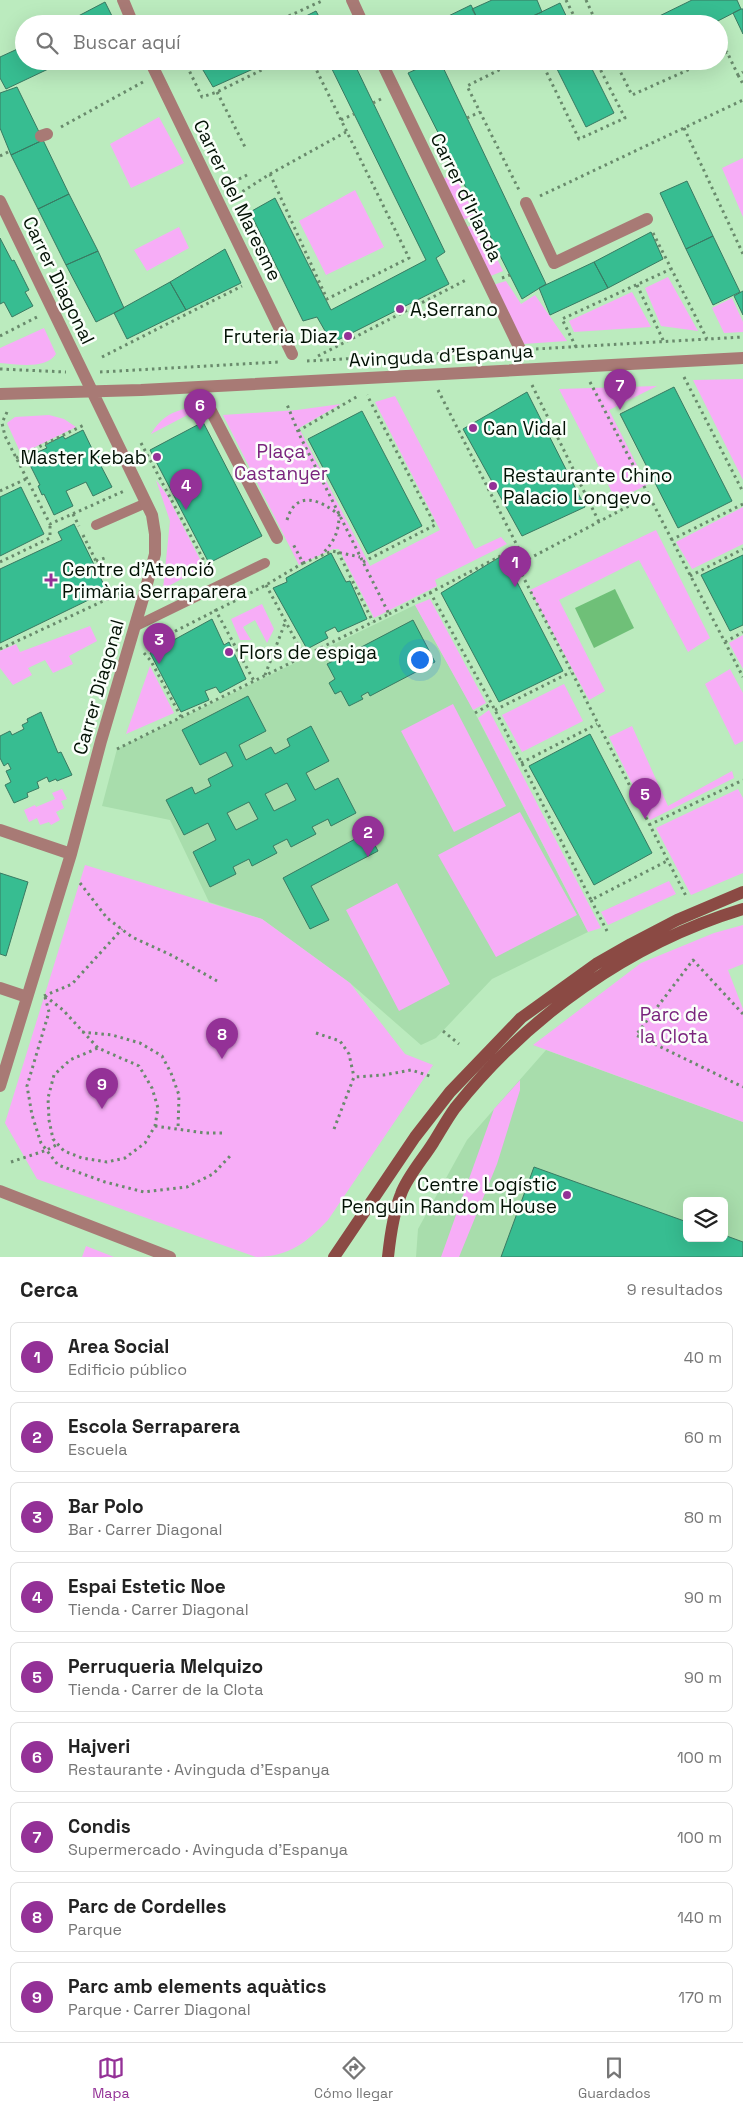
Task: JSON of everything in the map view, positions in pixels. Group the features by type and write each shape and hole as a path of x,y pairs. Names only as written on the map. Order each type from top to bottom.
{"street":[{"path":"123,0 129,15"},
{"path":"352,0 359,15"},
{"name":"Carrer del Maresme","path":"155,70 256,279 290,358"},
{"name":"Carrer d'Irlanda","path":"385,70 520,350"},
{"name":"Carrer Diagonal","path":"0,201 152,515 155,534 155,554 101,741 71,854 0,1086"},
{"path":"526,203 554,263 646,219"},
{"name":"Avinguda d'Espanya","path":"0,394 141,390 743,358"},
{"path":"208,405 277,538"},
{"path":"0,830 71,854"},
{"path":"334,1257 415,1137 450,1092 521,1018 588,969 630,944 676,920 743,892"},
{"path":"388,1257 401,1194 455,1109 513,1044 574,993 639,953 697,925 743,909"},
{"path":"0,988 28,997"},
{"path":"0,1191 170,1257"}],"lane":[{"path":"96,525 146,503"},
{"path":"134,627 265,563"}],"path":[{"path":"291,15 324,0"},
{"path":"566,0 574,15"},
{"path":"586,0 593,15"},
{"path":"728,54 743,84"},
{"path":"189,70 202,97 217,92 262,70"},
{"path":"270,174 327,299 409,258 316,70"},
{"path":"499,70 467,86 526,203 743,100"},
{"path":"544,70 579,139 625,118 601,70"},
{"path":"620,70 632,95 688,70"},
{"path":"738,75 743,72"},
{"path":"44,135 157,74"},
{"path":"217,92 245,147"},
{"path":"373,103 378,101"},
{"path":"467,118 480,112"},
{"path":"341,120 354,114"},
{"path":"684,128 743,254"},
{"path":"237,195 270,174 347,132"},
{"path":"0,156 10,151"},
{"path":"235,181 250,174"},
{"path":"646,219 707,340"},
{"path":"576,347 562,319 671,269"},
{"path":"318,356 482,272"},
{"path":"102,357 256,279"},
{"path":"637,285 664,342"},
{"path":"0,336 42,315"},
{"path":"304,361 743,337"},
{"path":"0,370 83,373 290,358"},
{"path":"683,375 743,492"},
{"path":"588,380 743,677"},
{"path":"531,382 600,522"},
{"path":"438,389 525,561"},
{"path":"363,562 434,525 367,395"},
{"path":"298,431 358,396"},
{"path":"286,402 298,431 389,614"},
{"path":"0,562 50,538 50,524 5,436 2,424 7,412"},
{"path":"16,458 84,425"},
{"path":"141,442 211,573"},
{"path":"0,492 28,478"},
{"path":"50,524 126,489"},
{"path":"517,565 623,508 648,497"},
{"path":"286,528 290,510 300,502 314,500 325,503 339,515 339,527 333,543 322,554"},
{"path":"671,540 743,504"},
{"path":"73,514 79,526"},
{"path":"690,576 743,549"},
{"path":"303,562 332,551 360,558"},
{"path":"112,751 389,614 510,551 649,826 688,898"},
{"path":"338,552 373,622"},
{"path":"105,558 96,561 106,581"},
{"path":"266,585 304,656"},
{"path":"0,649 132,588"},
{"path":"430,592 495,710 607,931"},
{"path":"215,610 254,681"},
{"path":"265,675 285,622"},
{"path":"725,642 743,632"},
{"path":"140,649 151,661 181,717"},
{"path":"495,710 571,672"},
{"path":"475,713 491,704"},
{"path":"521,763 598,724"},
{"path":"649,826 743,780"},
{"path":"591,900 667,861"},
{"path":"75,876 107,918 132,937 173,956 217,981"},
{"path":"44,996 72,984 122,929"},
{"path":"743,1014 693,960 636,1035 743,1087"},
{"path":"44,996 63,1010 98,1048 139,1066 152,1088 158,1108 155,1126 145,1143 125,1158 107,1162 82,1158 64,1151 53,1139 48,1098 54,1075 70,1060 98,1048"},
{"path":"44,996 49,1012 27,1086 32,1115 42,1143 58,1164 105,1182 144,1192 187,1187 213,1174 231,1155"},
{"path":"443,1031 459,1044"},
{"path":"82,1032 112,1035 140,1043 162,1056 172,1073 179,1096 178,1129"},
{"path":"316,1033 340,1041 349,1054 354,1077 334,1129"},
{"path":"354,1077 384,1075 411,1070 433,1077"},
{"path":"155,1126 205,1133 226,1133"},
{"path":"11,1162 47,1150 58,1144"}],"shaded area":[{"path":"615,589 634,628 594,648 575,608"},
{"path":"415,605 475,713 588,932 492,979 436,1038 421,1045 350,983 262,919 209,902 170,820 102,806 117,749"},
{"path":"546,1050 743,1122 743,1257 416,1257 418,1229 467,1140"}],"green space":[{"path":"159,117 184,163 131,188 110,144"},
{"path":"743,158 743,217 722,168"},
{"path":"454,173 475,215 463,220 443,179"},
{"path":"355,190 384,247 326,275 299,221"},
{"path":"479,222 503,271 488,277 465,228"},
{"path":"179,227 189,248 147,271 134,250"},
{"path":"668,277 698,331 661,326 645,288"},
{"path":"506,281 521,304 535,295 567,341 523,344 493,285"},
{"path":"632,292 651,327 574,332 569,321"},
{"path":"732,298 743,322 743,332 724,333 712,308"},
{"path":"44,328 56,354 51,359 30,365 0,363 0,348"},
{"path":"743,379 743,480 693,380"},
{"path":"657,386 609,410 647,485 616,500 559,389"},
{"name":"Plaça Castanyer","path":"395,396 475,549 501,537 507,544 435,580 437,586 374,618 339,549 333,549 299,565 223,415 297,410 341,404 299,428 370,566 440,530 375,402"},
{"path":"187,408 197,410 151,434 166,417"},
{"path":"49,415 64,419 76,427 21,454 7,423 15,417"},
{"path":"156,480 167,495 204,567 163,589 170,521"},
{"path":"743,507 743,544 692,569 676,542"},
{"path":"656,530 710,638 688,652 639,560 559,600 605,691 589,700 530,590"},
{"path":"430,599 486,703 473,710 415,605"},
{"path":"262,604 274,629 267,643 255,620 243,627 251,640 240,640 231,619"},
{"path":"90,626 97,641 69,656 73,664 53,673 45,660 28,668 32,675 13,685 0,668 0,651 16,644 20,652"},
{"path":"743,635 743,669 729,643"},
{"path":"150,666 174,713 126,734"},
{"path":"730,669 743,693 743,741 735,745 705,684"},
{"path":"564,684 583,721 522,752 502,715"},
{"path":"453,704 506,806 454,832 401,731"},
{"path":"489,710 601,928 588,932 478,718"},
{"path":"632,726 668,806 732,771 734,778 650,820 609,737"},
{"path":"62,789 67,799 61,801 64,808 56,812 60,820 51,825 49,822 40,825 37,818 29,822 24,810 55,799 52,793"},
{"path":"738,789 743,798 743,873 691,895 656,828"},
{"path":"520,812 577,915 496,957 438,855"},
{"path":"85,865 262,919 350,983 405,1054 433,1065 328,1220 313,1235 296,1247 278,1254 256,1257 37,1179 5,1123"},
{"path":"669,881 676,894 608,925 601,912"},
{"path":"397,883 450,984 399,1011 346,910"},
{"name":"Parc de la Clota","path":"743,925 743,964 728,970 743,1009 743,1122 533,1045 641,963 714,933"},
{"path":"520,1080 520,1090 497,1164 459,1257 441,1257 494,1109"},
{"path":"86,1246 114,1257 82,1257"}],"building":[{"path":"492,0 537,0 542,12 535,15 475,15 472,9"},
{"path":"692,0 737,0 741,9 728,16 661,15"},
{"path":"105,2 112,15 80,15"},
{"path":"560,3 566,15 535,15"},
{"path":"471,5 476,15 450,15"},
{"path":"743,9 743,34 733,13"},
{"path":"316,11 318,15 308,15"},
{"path":"15,50 15,70 46,70 6,89 0,78 0,57"},
{"path":"203,70 251,70 213,87"},
{"path":"332,70 357,70 445,252 436,258 449,284 332,343 317,317 303,321 250,212 275,198 331,310 426,260"},
{"path":"415,70 444,70 546,284 522,299 408,73"},
{"path":"558,70 592,70 614,113 586,127"},
{"path":"17,87 43,140 11,155 0,128 0,93"},
{"path":"43,140 69,194 38,209 11,155"},
{"path":"687,181 713,236 686,249 660,193"},
{"path":"69,194 98,251 66,265 38,209"},
{"path":"651,232 663,259 608,288 594,262"},
{"path":"713,236 740,292 713,305 686,249"},
{"path":"0,238 12,261 14,260 29,290 25,292 33,306 12,317 4,302 0,304"},
{"path":"225,249 241,283 186,310 170,282"},
{"path":"98,251 124,308 96,322 66,265"},
{"path":"594,262 608,288 550,315 539,288"},
{"path":"170,282 186,310 127,339 114,313"},
{"path":"743,291 743,315 734,296"},
{"path":"674,387 732,501 678,528 620,414"},
{"path":"527,392 585,507 522,536 463,429"},
{"path":"362,411 422,526 368,554 308,439"},
{"path":"203,422 262,536 209,563 150,450"},
{"path":"83,430 96,457 99,456 103,464 101,466 112,487 93,496 86,482 66,491 73,506 54,515 44,494 42,495 38,486 40,485 26,457 47,448 45,445 63,436 65,439"},
{"path":"21,487 44,534 0,556 0,497"},
{"name":"Centre d'Atenció Primària Serraparera","path":"74,524 107,591 0,643 0,569 62,540 58,532"},
{"path":"331,553 346,582 350,581 367,619 338,632 335,627 325,632 328,638 307,649 273,588 287,582 286,578"},
{"path":"503,555 563,671 499,702 441,593"},
{"path":"743,555 743,625 730,631 701,575"},
{"path":"212,619 224,645 229,642 246,679 220,693 216,687 205,691 209,700 181,712 150,653"},
{"path":"413,620 435,662 370,696 368,692 361,696 363,699 349,706 341,691 335,694 329,683 335,679 327,664 341,657 343,661 350,657 348,654"},
{"path":"248,696 266,731 239,745 246,760 271,747 275,754 290,746 287,739 311,726 329,761 306,773 315,790 338,778 356,813 331,826 328,819 312,827 316,834 291,847 287,839 273,846 277,853 252,866 249,859 233,867 236,874 210,887 193,852 216,840 208,823 184,835 166,800 192,787 195,794 211,786 208,779 233,766 226,752 200,765 182,730","holes":["287,783 296,800 274,811 265,794","249,802 258,819 236,830 227,813"]},
{"path":"41,712 58,753 61,752 72,775 49,782 47,777 37,782 39,788 27,793 28,797 14,803 5,785 11,782 6,771 11,769 8,763 4,766 0,758 0,736 10,731 12,735 24,729 22,725 28,722 27,719"},
{"path":"590,734 652,853 594,885 529,766"},
{"path":"368,832 378,851 311,886 329,920 310,929 283,878"},
{"path":"0,873 28,882 6,956 0,954"},
{"name":"Centre Logístic Penguin Random House","path":"534,1167 683,1221 683,1242 728,1242 728,1236 743,1242 743,1257 501,1257"}],"place":[{"name":"A,Serrano","path":"400,309"},
{"name":"Fruteria Diaz","path":"348,336"},
{"name":"Condis","path":"620,410"},
{"name":"Can Vidal","path":"473,428"},
{"name":"Hajveri","path":"200,430"},
{"name":"Master Kebab","path":"157,457"},
{"name":"Restaurante Chino Palacio Longevo","path":"493,486"},
{"name":"Espai Estetic Noe","path":"186,510"},
{"name":"Centre d'Atenció Primària Serraparera","path":"51,580"},
{"name":"Area Social","path":"515,587"},
{"name":"Flors de espiga","path":"229,652"},
{"name":"Bar Polo","path":"159,664"},
{"name":"Perruqueria Melquizo","path":"645,819"},
{"name":"Escola Serraparera","path":"368,857"},
{"name":"Parc de Cordelles","path":"222,1059"},
{"name":"Parc amb elements aquàtics","path":"102,1109"},
{"name":"Centre Logístic Penguin Random House","path":"567,1195"}]}
